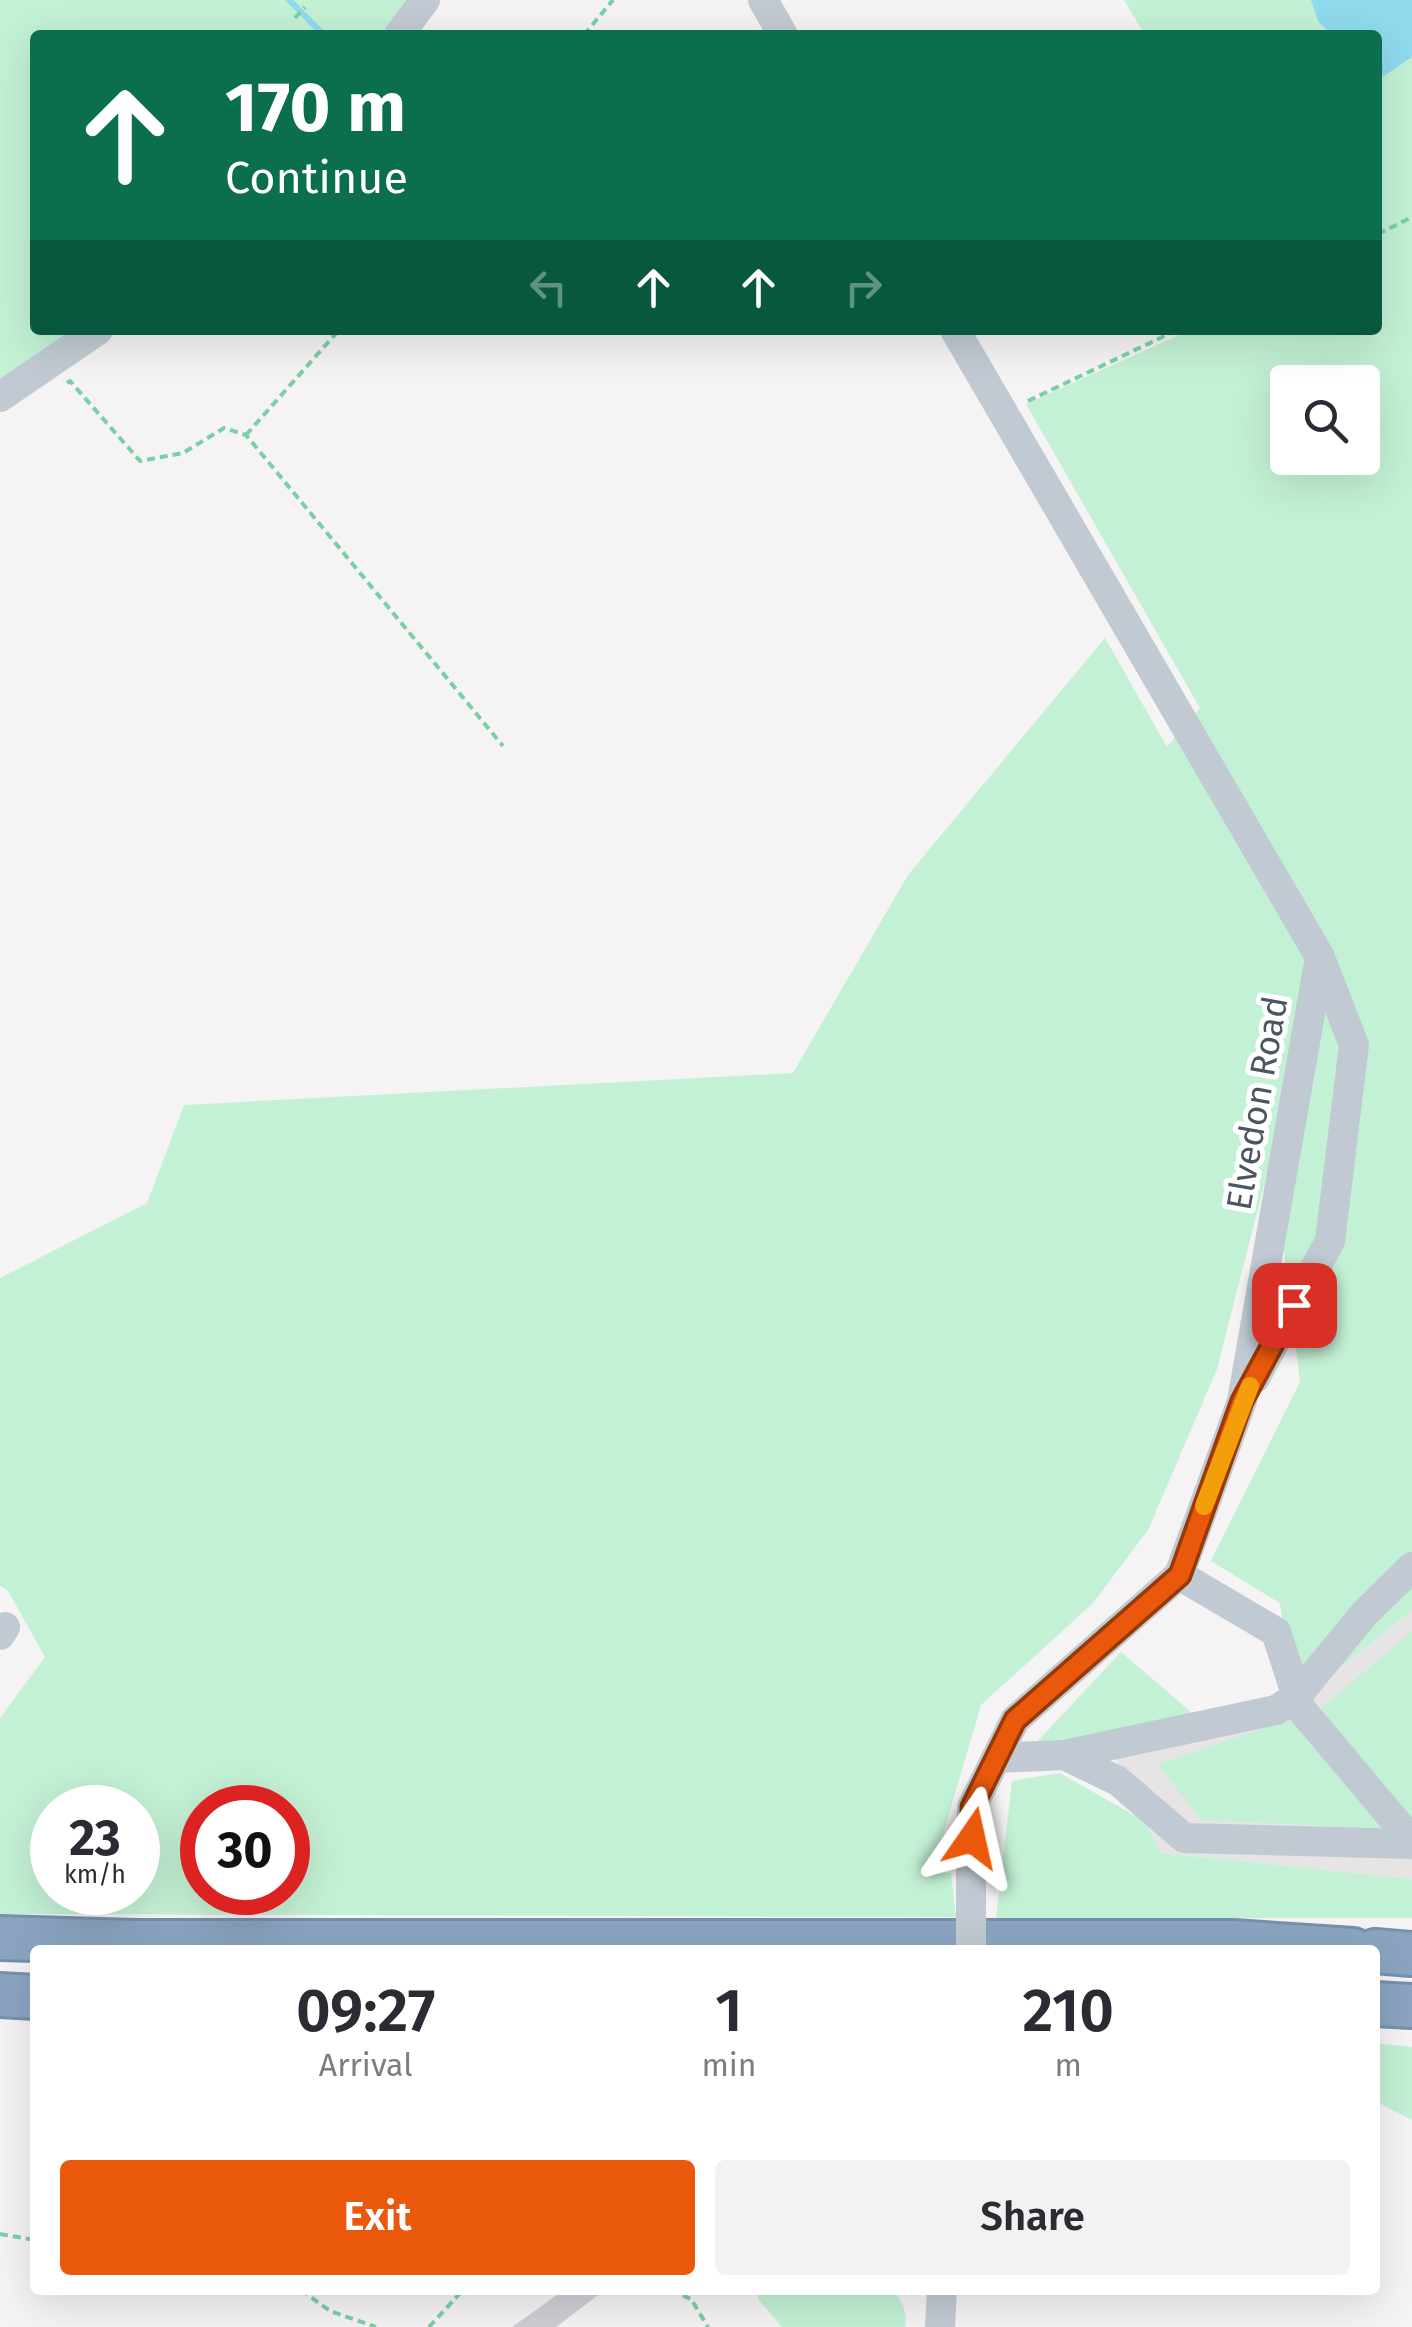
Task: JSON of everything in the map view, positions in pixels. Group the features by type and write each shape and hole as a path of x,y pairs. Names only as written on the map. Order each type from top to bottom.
{"highway":[{"path":"0,1938 135,1942 1278,1945"},
{"path":"1380,1952 1412,1954"},
{"path":"0,1995 30,1997"},
{"path":"1380,2004 1412,2006"}],"street":[{"path":"403,30 425,0"},
{"path":"763,0 780,30"},
{"path":"0,396 91,335"},
{"name":"Elvedon Road","path":"958,335 1320,958 1242,1401 1180,1575 1015,1720 996,1758 972,1807 971,1945"},
{"path":"1242,1401 1330,1241 1354,1045 1320,958"},
{"path":"996,1758 1064,1755 1276,1710 1296,1698 1365,1614 1412,1567"},
{"path":"1180,1575 1276,1632 1296,1698 1412,1842"},
{"path":"1142,1739 1134,1755 1134,1778 1149,1808"},
{"path":"1064,1755 1118,1781 1184,1838 1412,1842"},
{"path":"940,2327 942,2295"}],"path":[{"path":"588,30 613,0"},
{"path":"295,18 305,7"},
{"path":"1382,232 1412,218"},
{"path":"246,435 334,335"},
{"path":"1003,413 1166,335"},
{"path":"58,387 70,381 140,462 182,453 224,428 246,435 503,746"},
{"path":"0,2234 30,2239"},
{"path":"307,2295 330,2311 376,2327"},
{"path":"429,2327 458,2295"},
{"path":"681,2295 691,2300 708,2327"}],"shaded area":[{"path":"1412,1610 1412,1879 1161,1853 1116,1774 1119,1737 1294,1704"}],"green space":[{"path":"0,0 412,0 390,30 30,30 30,335 75,335 0,386"},
{"path":"1124,0 1412,0 1412,1610 1294,1704 1280,1603 1211,1561 1300,1382 1272,1154 1217,1369 1148,1530 1093,1603 981,1705 932,1872 951,1873 956,1917 310,1915 310,1785 180,1785 180,1915 160,1915 160,1785 30,1785 30,1914 0,1914 0,1718 45,1657 8,1591 0,1586 0,1278 147,1203 184,1105 793,1073 908,875 1105,638 1167,747 1200,708 1026,404 1179,335 1382,335 1382,30 1142,30"},
{"path":"1412,1631 1412,1830 1201,1820 1158,1764 1321,1709"},
{"path":"1121,1652 1199,1719 1034,1745"},
{"path":"1060,1773 1144,1821 1161,1853 1412,1879 1412,1918 996,1918 1012,1781"},
{"path":"1380,2044 1412,2047 1412,2120 1380,2104"},
{"path":"758,2295 896,2295 904,2307 905,2327 782,2327"}],"water":[{"path":"1311,0 1412,0 1412,57 1382,77 1382,30 1327,30 1318,21"}],"building":[{"path":"557,2295 598,2295 556,2327 512,2327"}],"waterway":[{"path":"289,0 319,30"}],"slow traffic":[{"path":"1204,1506 1250,1386"}],"route":[{"path":"972,1838 972,1807 1015,1720 1180,1575 1242,1401 1294,1305"}]}
